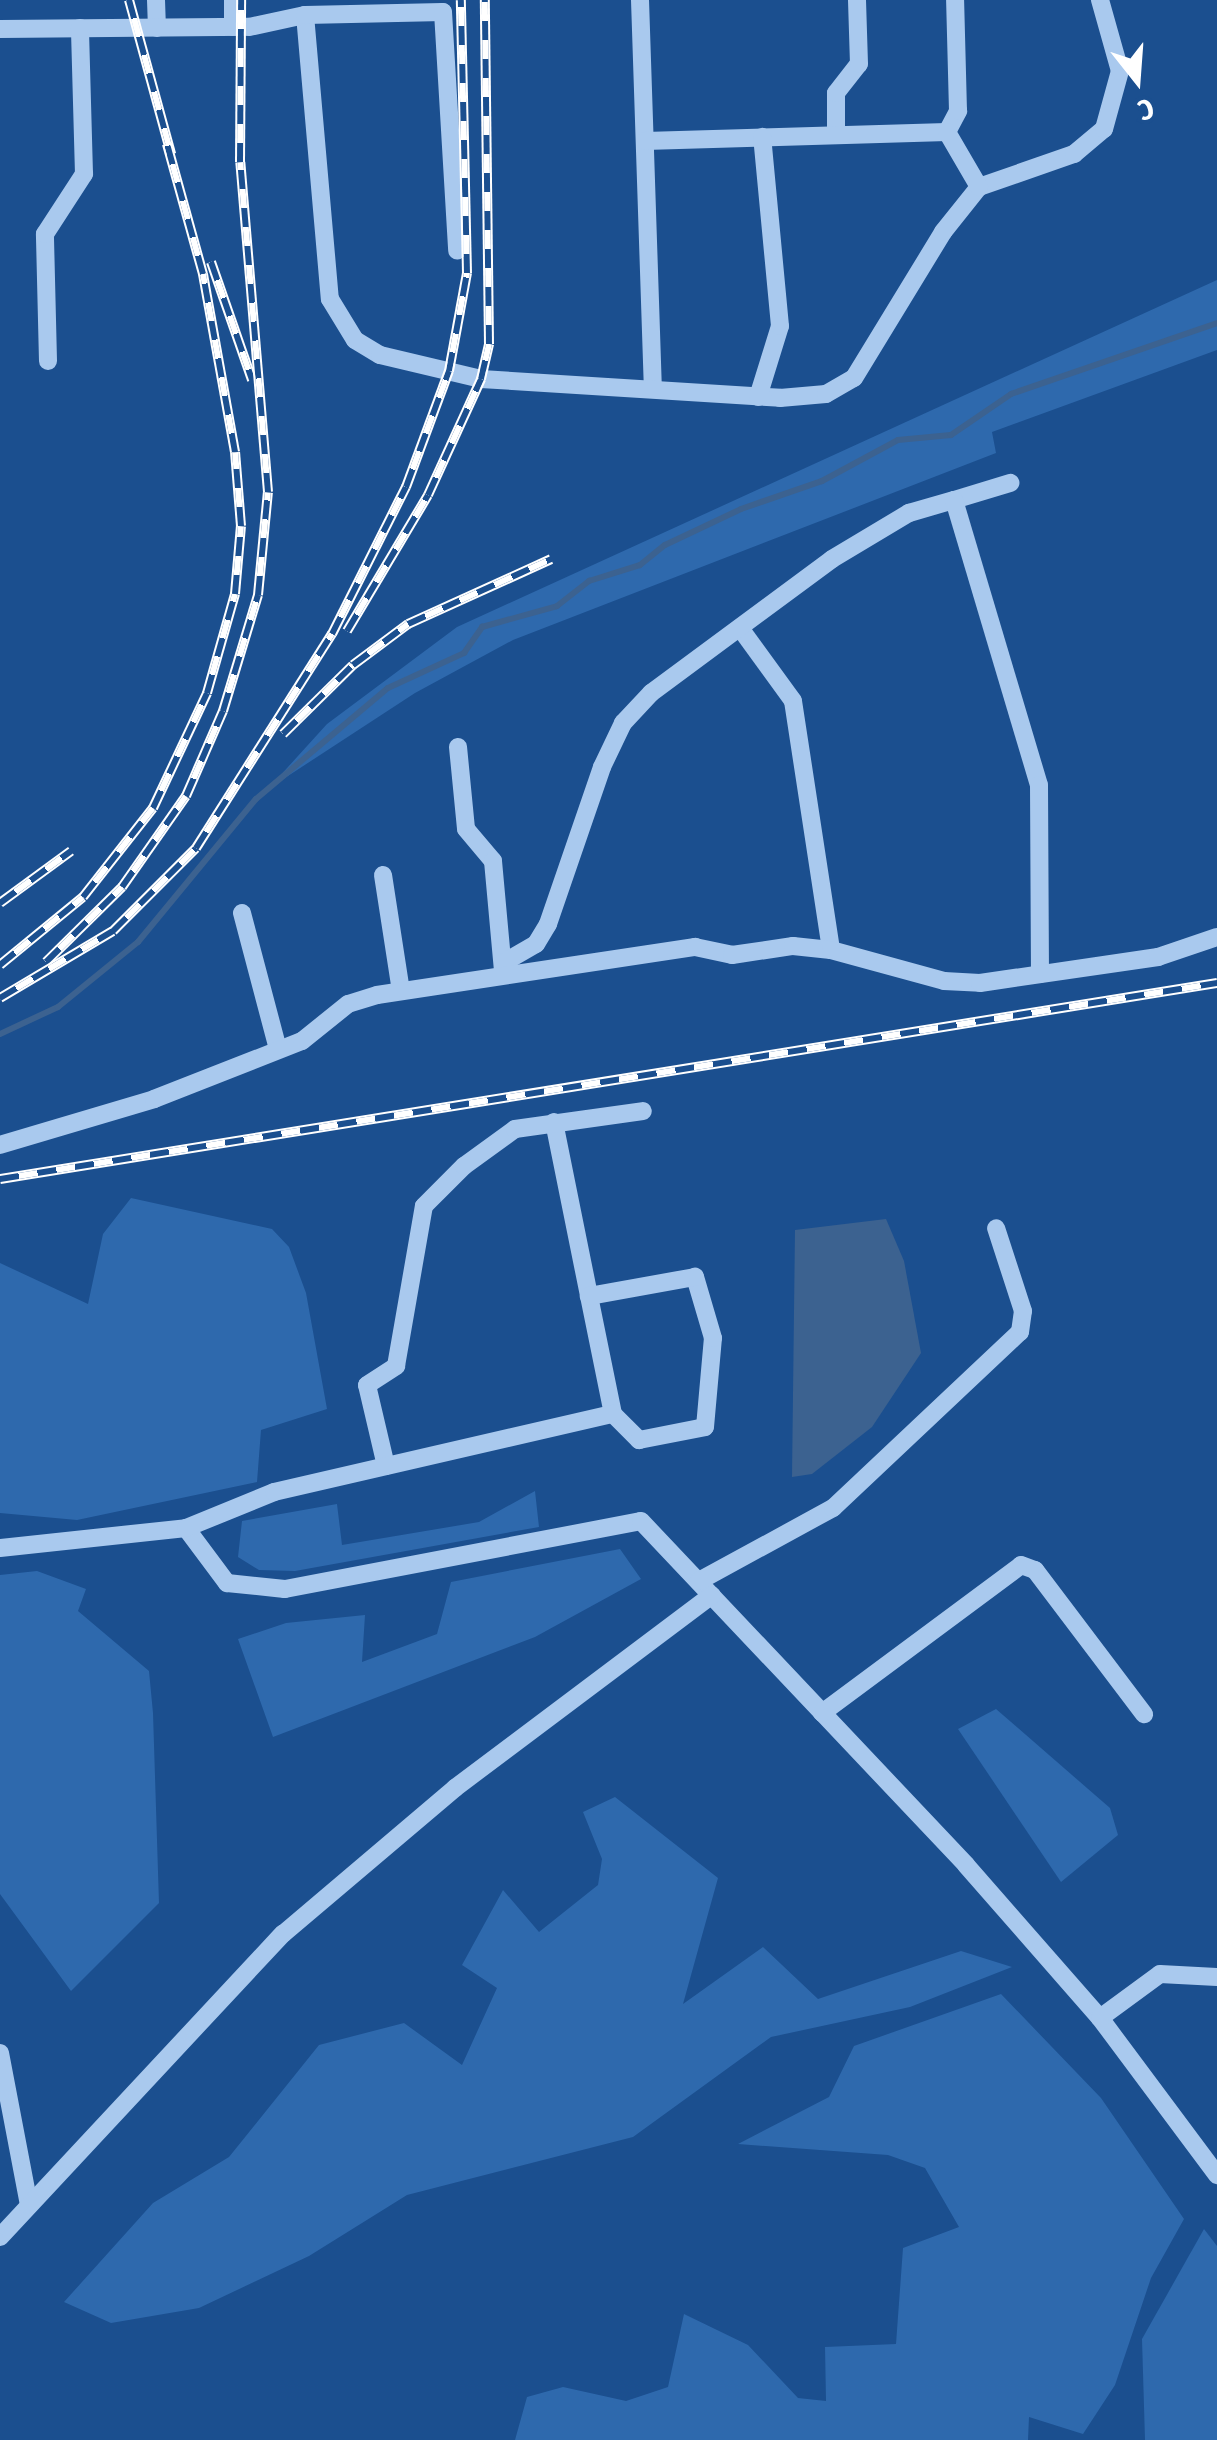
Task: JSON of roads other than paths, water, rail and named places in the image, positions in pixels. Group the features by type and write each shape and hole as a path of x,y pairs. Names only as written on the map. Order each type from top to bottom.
{"street":[{"path":"156,0 156,28"},
{"path":"233,0 234,27"},
{"path":"640,0 653,389"},
{"path":"836,135 836,93 858,74 857,0"},
{"path":"948,132 958,111 955,0"},
{"path":"304,15 330,299 356,340 380,355 480,378 758,396 826,394 854,378 943,232 979,188 1074,154 1104,129 1120,70 1100,0"},
{"path":"0,29 234,27 304,15 443,12 457,250"},
{"path":"48,360 45,234 84,174 80,28"},
{"path":"645,141 948,132"},
{"path":"948,132 979,188"},
{"path":"758,396 780,326 762,138"},
{"path":"503,969 536,944 548,924 623,723 651,693 832,559 909,513 1010,483"},
{"path":"954,500 1039,786 1040,974"},
{"path":"740,628 793,701 831,950"},
{"path":"458,747 466,829 493,861 503,969"},
{"path":"383,875 401,992"},
{"path":"242,913 278,1049"},
{"path":"0,1145 139,1105 245,1058 302,1041 348,1004 503,969 683,947 732,955 793,946 831,950 944,981 1040,974 1158,957 1217,936"},
{"path":"386,1466 368,1386 396,1366 424,1206 500,1138 554,1122 643,1111"},
{"path":"554,1122 589,1296 613,1414 639,1440 704,1427 713,1338 694,1276 589,1296"},
{"path":"0,2237 283,1934 455,1788 705,1588 834,1508 1020,1332 1022,1311 996,1228"},
{"path":"0,1548 186,1528 274,1492 613,1414"},
{"path":"186,1528 227,1582 284,1589 641,1521 1100,2018 1217,2175"},
{"path":"822,1713 1021,1565 1035,1570 1144,1714"},
{"path":"1100,2018 1160,1974 1217,1977"},
{"path":"0,2053 29,2205"}],"waterway":[{"path":"0,1034 58,1007 138,942 256,799 388,688 464,653 482,627 557,606 589,581 640,565 665,545 741,509 822,481 898,440 951,435 1011,394 1217,323"}],"railway":[{"path":"129,0 171,154"},
{"path":"46,962 122,887 186,796 223,711 258,595 268,492 240,162 241,0"},
{"path":"0,998 113,931 196,848 332,634 406,487 449,371 467,273 461,0"},
{"path":"347,631 428,495 481,379 489,344 485,0"},
{"path":"0,965 83,897 153,808 207,693 235,594 241,526 235,452 203,274 167,144"},
{"path":"211,262 252,380"},
{"path":"283,734 353,665 408,624 551,559"},
{"path":"0,903 71,851"},
{"path":"0,1179 1217,983"}]}
